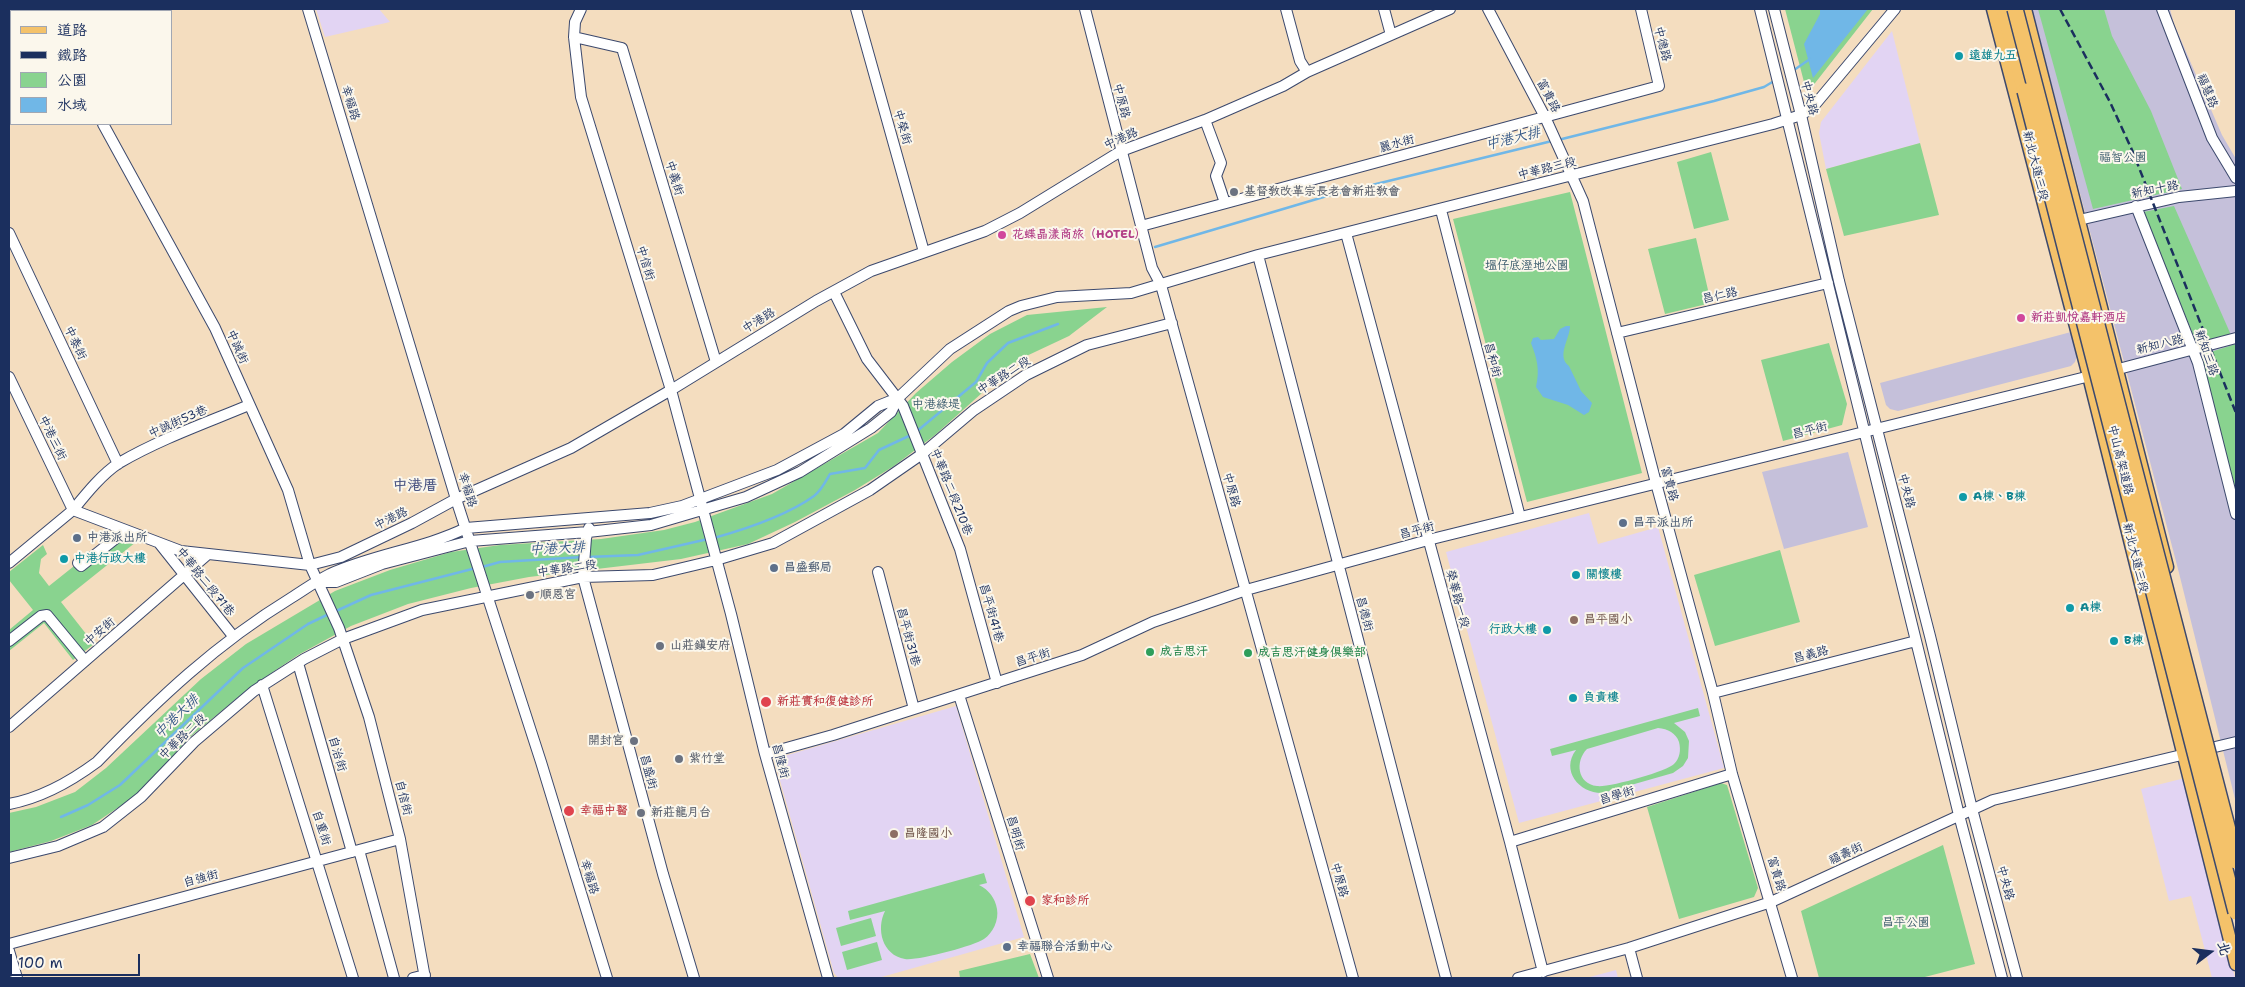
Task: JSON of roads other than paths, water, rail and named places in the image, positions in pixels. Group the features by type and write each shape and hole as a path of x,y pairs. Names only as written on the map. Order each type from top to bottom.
{"highway":[{"name":"中山高架道路","path":"2004,9 2236,912"},
{"name":"中山高架道路","path":"2016,9 2236,861"}],"main road":[{"name":"新北大道三段","path":"1993,9 2089,376 2236,964"},
{"name":"新北大道三段","path":"2009,9 2236,885"},
{"path":"2025,9 2236,836"}],"street":[{"name":"幸福路","path":"308,9 456,499 541,762 607,978"},
{"name":"中信街","path":"581,9 575,22 574,37 582,97 671,390 714,550"},
{"name":"中榮街","path":"856,9 924,252"},
{"name":"中原路","path":"1085,9 1152,268 1161,285 1172,323 1353,978"},
{"path":"1286,9 1300,62 1307,72"},
{"path":"1384,9 1391,35"},
{"name":"中港路","path":"73,510 181,551 310,564 341,558 456,499 570,448 871,271 985,231 1121,150 1205,120 1283,86 1307,72 1450,9"},
{"name":"富貴路","path":"1488,9 1545,117 1583,201 1713,693 1732,774 1792,978"},
{"name":"中德路","path":"1641,9 1660,86"},
{"name":"中央路","path":"1760,9 1866,430 1959,815 2002,978"},
{"name":"中央路","path":"1774,9 1801,115 1839,281 1878,428 1972,809 2017,978"},
{"name":"中華路三段","path":"1161,285 1258,255 1572,176 1801,115 1813,107 1895,9"},
{"name":"福慧路","path":"2162,9 2212,138 2236,178"},
{"name":"中義街","path":"574,37 622,48 716,362"},
{"name":"麗水街","path":"1142,229 1225,203 1660,86"},
{"path":"1205,120 1221,163 1216,176 1225,203"},
{"name":"中誠街","path":"104,125 215,328 288,490 310,564 339,628"},
{"name":"新知十路","path":"2079,220 2179,197 2236,191"},
{"name":"新知三路","path":"2136,206 2193,350 2236,514"},
{"name":"昌和街","path":"1440,210 1520,517"},
{"name":"中泰街","path":"9,232 118,464"},
{"name":"榮華路一段","path":"1346,233 1510,842 1543,972"},
{"name":"昌德街","path":"1258,255 1446,978"},
{"name":"昌仁路","path":"1617,333 1828,283"},
{"path":"9,804 45,794 90,767 182,678 232,636 319,587 382,564 470,541 587,535 651,525 702,505 786,466 844,434 878,406 901,402 960,340 1009,311 1034,303 1072,296 1131,293 1161,285"},
{"name":"中華路二段210巷","path":"834,292 867,359 901,402 960,549"},
{"name":"中華路二段","path":"9,858 58,846 103,827 141,797 194,742 262,686 298,663 343,639 422,610 486,592 584,574 654,575 716,560 773,543 870,490 974,410 1026,376 1087,345 1172,323"},
{"name":"新知八路","path":"2089,376 2236,338"},
{"name":"昌平街","path":"765,754 959,696 1082,655 1153,622 1246,590 1428,540 2089,376"},
{"name":"中港三街","path":"9,377 73,510"},
{"name":"中誠街53巷","path":"118,464 174,436 249,405"},
{"path":"9,563 73,510 84,496 118,464"},
{"path":"319,587 329,574 388,553 442,540 466,528 590,519 702,505"},
{"path":"587,535 590,519"},
{"path":"78,563 80,566 125,531"},
{"name":"昌盛街","path":"587,535 584,574 663,874 694,978"},
{"name":"中華路二段71巷","path":"158,543 232,636"},
{"name":"昌平街41巷","path":"960,549 997,683"},
{"name":"昌隆街","path":"714,550 765,754 828,978"},
{"name":"中安街","path":"9,727 207,555"},
{"name":"昌平街31巷","path":"878,572 914,709"},
{"path":"9,641 41,616 47,615 85,661"},
{"name":"自信街","path":"339,628 369,717 400,839 425,977"},
{"name":"昌義路","path":"1713,693 1916,641"},
{"name":"自治街","path":"298,663 394,978"},
{"name":"自重街","path":"262,686 353,978"},
{"name":"昌明街","path":"959,696 1048,978"},
{"name":"福壽街","path":"1518,978 1629,948 1771,902 1993,800 2236,742"},
{"name":"昌學街","path":"1510,842 1732,774"},
{"name":"自強街","path":"9,944 400,839"},
{"path":"1629,948 1637,978"},
{"path":"9,951 17,978"},
{"path":"412,978 425,977"}],"water":[{"path":"1820,9 1868,9 1813,78 1804,44 1820,14"},
{"path":"1570,326 1564,352 1565,362 1569,366 1581,391 1592,403 1589,412 1584,415 1568,405 1543,397 1536,387 1538,369 1531,343 1533,338 1538,337 1541,340 1554,339 1560,329"}],"waterway":[{"name":"中港大排","path":"1794,70 1810,59"},
{"name":"中港大排","path":"1558,140 1714,101 1764,87 1774,81"},
{"name":"中港大排","path":"1155,247 1327,196 1552,141"},
{"name":"中港大排","path":"916,432 976,382 987,363 1008,343 1058,324"},
{"name":"中港大排","path":"714,538 752,526 791,510 817,494 830,474 865,468 879,450 911,435"},
{"name":"中港大排","path":"588,557 638,555 708,539"},
{"name":"中港大排","path":"482,567 500,562 583,557"},
{"name":"中港大排","path":"334,612 371,595 476,568"},
{"name":"中港大排","path":"61,817 88,805 120,785 243,668 308,624 329,614"}],"railway":[{"path":"2060,9 2110,102 2132,150 2236,413"}],"place":[{"name":"遠雄九五","path":"1959,56"},
{"name":"基督教改革宗長老會新莊教會","path":"1234,192"},
{"name":"花蝶晶漾商旅（HOTEL）","path":"1002,235"},
{"name":"新莊凱悅嘉軒酒店","path":"2021,318"},
{"name":"A棟、B棟","path":"1963,497"},
{"name":"昌平派出所","path":"1623,523"},
{"name":"中港派出所","path":"77,538"},
{"name":"中港行政大樓","path":"64,559"},
{"name":"昌盛郵局","path":"774,568"},
{"name":"關懷樓","path":"1576,575"},
{"name":"順恩宮","path":"530,595"},
{"name":"A棟","path":"2070,608"},
{"name":"昌平國小","path":"1574,620"},
{"name":"行政大樓","path":"1547,630"},
{"name":"B棟","path":"2114,641"},
{"name":"山莊鎮安府","path":"660,646"},
{"name":"成吉思汗","path":"1150,652"},
{"name":"成吉思汗健身俱樂部","path":"1248,653"},
{"name":"負責樓","path":"1573,698"},
{"name":"新莊實和復健診所","path":"766,702"},
{"name":"開封宮","path":"634,741"},
{"name":"紫竹堂","path":"679,759"},
{"name":"幸福中醫","path":"569,811"},
{"name":"新莊龍月台","path":"641,813"},
{"name":"昌隆國小","path":"894,834"},
{"name":"家和診所","path":"1030,901"},
{"name":"幸福聯合活動中心","path":"1007,947"}],"district":[{"name":"中港厝","path":"415,486"}],"park label":[{"name":"福智公園","path":"2123,158"},
{"name":"塭仔底溼地公園","path":"1527,266"},
{"name":"中港綠堤","path":"936,405"},
{"name":"昌平公園","path":"1906,923"}]}
